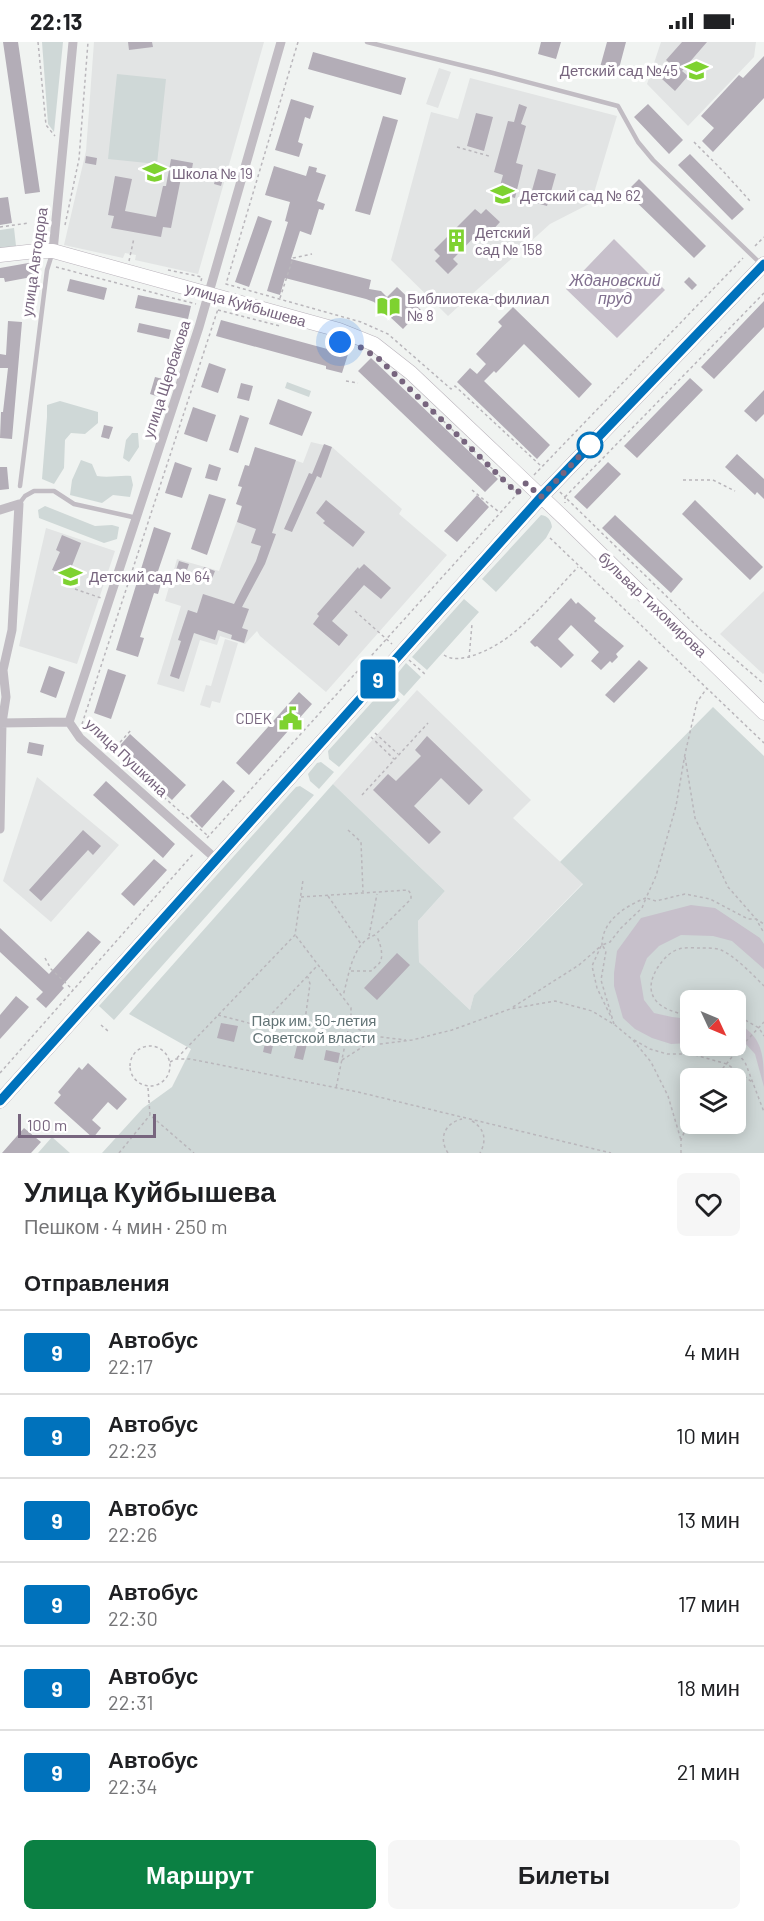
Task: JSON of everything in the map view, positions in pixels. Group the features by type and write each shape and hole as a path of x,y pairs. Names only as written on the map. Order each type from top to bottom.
{"main road":[{"name":"улица Куйбышева","path":"0,255 53,251 339,330 374,344 411,373 522,488 541,497"},
{"path":"0,1101 541,497 763,265"},
{"name":"бульвар Тихомирова","path":"541,497 764,713"}],"street":[{"name":"улица Автодора","path":"53,251 73,42"},
{"name":"улица Щербакова","path":"69,722 136,518 213,297 281,42"},
{"path":"0,510 19,504 12,630 3,670 6,698 1,723 0,829"},
{"name":"улица Пушкина","path":"1,723 69,722 80,738 216,859"}],"lane":[{"path":"367,42 618,106 638,142 653,160 763,265"},
{"name":"улица Автодора","path":"20,486 49,265 53,251"},
{"path":"19,504 25,496 34,491 54,491 74,504 136,518"}],"path":[{"path":"38,42 46,125 56,137"},
{"path":"64,233 79,159 88,42"},
{"path":"208,837 82,725 122,605 213,297 298,42"},
{"path":"694,142 750,201"},
{"path":"458,147 489,156"},
{"path":"0,227 29,223"},
{"path":"0,1073 200,845 499,512 764,237"},
{"path":"129,262 134,238"},
{"path":"280,299 293,258 312,254"},
{"path":"49,265 195,304 213,297 280,299 361,322 388,334 451,389 455,386 542,467"},
{"path":"160,268 202,278 213,297 283,327"},
{"path":"764,293 565,497 701,630 764,684"},
{"path":"346,381 358,383"},
{"path":"425,403 522,488"},
{"path":"683,480 713,480 735,491"},
{"path":"472,490 499,512"},
{"path":"550,538 764,743"},
{"path":"444,655 449,658 469,659 511,635 579,566"},
{"path":"75,589 122,605"},
{"path":"355,611 426,675"},
{"path":"469,659 472,624"},
{"path":"510,1009 570,971 602,945 610,942 642,908 656,876 676,806 697,702 707,688"},
{"path":"362,795 428,723"},
{"path":"112,752 132,729"},
{"path":"375,733 399,755"},
{"path":"371,737 395,759"},
{"path":"685,754 695,819 728,887 756,919 764,933"},
{"path":"348,830 361,842 364,893"},
{"path":"170,1062 176,1059 295,935 303,880"},
{"path":"301,897 408,890 411,894 411,899 375,935 369,937 356,950 343,996"},
{"path":"369,937 377,893"},
{"path":"615,1025 597,988 592,966 602,945 602,937 611,920 630,904 646,898 656,901 685,894 710,899 748,919 756,919 764,924"},
{"path":"328,896 362,945"},
{"path":"295,935 351,1008 336,1088"},
{"path":"351,971 367,973 380,962 382,958 379,939 375,935"},
{"path":"602,945 606,951 601,980 615,1025"},
{"path":"680,1014 664,1009 656,1002 651,990 652,976 664,958 679,949 720,950 751,973 764,986"},
{"path":"45,958 51,969 73,990"},
{"path":"260,1026 317,966"},
{"path":"305,1020 310,984 307,976"},
{"path":"342,1060 364,1046 412,1040 452,1030 510,1009 555,1001 592,1011 615,1025 633,1040 651,1062 668,1096 681,1140 681,1153"},
{"path":"218,1015 260,1026 351,1016"},
{"path":"351,1016 358,1029 372,1036 412,1040"},
{"path":"746,1020 759,1028 764,1036"},
{"path":"746,1041 764,1022"},
{"path":"101,1025 108,1031"},
{"path":"633,1040 650,1049 667,1054 680,1054"},
{"path":"155,1046 165,1052 170,1062 169,1075 160,1084 148,1087 140,1084 132,1075 130,1060 143,1047 155,1046"},
{"path":"700,1056 726,1064 753,1082"},
{"path":"723,1068 733,1056"},
{"path":"740,1056 745,1062 764,1112"},
{"path":"176,1059 190,1059 336,1088 611,1153"},
{"path":"118,1153 150,1115 148,1087"},
{"path":"150,1115 194,1153"},
{"path":"448,1153 443,1143 445,1129 456,1120 476,1122 484,1133 485,1140 480,1153"},
{"path":"681,1140 683,1134"}],"shaded area":[{"name":"Школа № 19","path":"94,42 264,42 198,274 135,260 136,255 125,253 123,258 64,245 86,151"},
{"name":"Детский сад №45","path":"661,42 756,42 754,57 688,126 647,84"},
{"path":"439,68 451,72 438,108 426,104"},
{"name":"Детский сад № 62","path":"470,78 617,116 591,203 550,224 448,316 391,260 431,112 458,119"},
{"path":"311,442 332,447 402,509 399,514 447,555 326,692 257,631 245,644 220,636 217,645 200,640 184,692 157,684 181,606 165,601 177,559 219,571 242,507 236,504 243,487 238,485 245,465 249,466 255,447 303,463"},
{"name":"Детский сад № 64","path":"46,528 115,551 77,664 19,646"},
{"path":"764,591 764,673 763,674 720,634"},
{"path":"225,639 238,643 220,703 212,701 210,708 200,705 206,685 211,686"},
{"path":"417,690 531,800 513,818 583,883 474,995 470,1010 419,962 418,921 445,891 333,784"},
{"path":"37,777 119,845 51,922 3,881"}],"green space":[{"path":"42,42 63,42 54,132 48,124"},
{"path":"117,74 166,79 157,164 108,159"},
{"path":"14,228 16,246 0,248 0,230"},
{"path":"287,382 311,391 309,397 285,388"},
{"path":"60,401 98,412 98,423 85,434 71,433 65,440 64,468 54,484 42,479 47,405"},
{"path":"132,433 138,433 139,447 129,462 123,458 126,440"},
{"path":"81,460 92,464 97,476 131,476 133,485 130,497 113,495 102,503 70,495 72,480"},
{"path":"45,506 95,526 119,527 117,539 104,543 39,518 38,510"},
{"path":"541,515 547,517 552,525 546,538 496,592 482,579"},
{"path":"464,599 479,612 427,670 412,657"},
{"path":"406,663 421,677 404,696 394,687 393,679"},
{"path":"382,691 390,691 400,700 339,767 329,759 328,751"},
{"name":"Парк им. 50-летия Советской власти","path":"713,707 764,756 764,1153 102,1153 143,1108 172,1087 191,1049 129,1014 333,784 445,891 418,921 419,962 470,1010 474,995 583,884 560,862"},
{"path":"321,762 334,772 319,789 310,781 308,774 317,763"},
{"path":"300,786 314,795 114,1020 99,1006 296,787"},
{"path":"52,1137 70,1153 38,1153"}],"water":[{"name":"Ждановский пруд","path":"614,239 665,290 617,338 566,289"},
{"path":"691,905 715,908 760,938 764,944 764,969 732,941 713,936 681,935 659,946 647,958 640,976 644,1000 654,1013 680,1018 680,1044 671,1044 652,1038 635,1029 623,1018 614,986 617,951 641,918"},
{"path":"746,1029 757,1041 760,1049 764,1066 764,1087 755,1054 746,1044"}],"building":[{"path":"3,42 18,42 40,192 25,194"},
{"path":"128,42 152,42 153,47 129,50"},
{"path":"541,42 561,42 556,59 538,54"},
{"path":"607,42 626,42 617,76 599,71"},
{"path":"682,42 707,42 682,71 688,76 675,91 662,79 673,66 666,60"},
{"path":"313,52 406,78 401,95 308,69"},
{"path":"764,56 764,98 713,152 702,141 714,128 701,116 739,75 743,78"},
{"path":"291,99 314,106 310,119 305,117 298,142 303,144 299,157 275,150"},
{"path":"519,104 527,107 521,124 526,126 516,163 523,165 515,198 498,193 503,175 494,172 508,121 514,122"},
{"path":"648,104 683,140 669,154 634,117"},
{"path":"476,113 493,117 484,151 467,146"},
{"path":"383,116 398,120 370,215 355,211"},
{"path":"690,154 744,209 732,220 678,165"},
{"path":"86,156 97,158 96,165 85,163"},
{"path":"171,159 193,163 190,180 181,178 171,228 163,227 161,237 111,228 114,216 108,215 115,176 132,179 125,211 156,217 163,186 166,186"},
{"path":"274,166 306,176 309,166 317,168 316,172 326,175 317,201 325,204 323,210 319,209 311,235 300,231 291,259 371,280 369,289 381,291 387,297 397,287 421,310 403,329 374,302 366,299 285,278 280,295 267,291 288,222 285,221 290,202 265,195"},
{"path":"218,169 225,171 221,186 214,184"},
{"path":"538,169 556,174 547,206 529,201"},
{"path":"639,179 706,246 694,258 626,192"},
{"path":"8,197 12,223 0,225 0,198"},
{"name":"Детский сад № 158","path":"475,209 481,214 486,209 500,222 490,233 484,227 453,259 458,264 448,274 435,261 440,256 434,250"},
{"path":"258,216 272,221 249,287 235,282"},
{"path":"34,262 37,276 5,282 4,278 0,278 0,268"},
{"path":"689,277 697,285 692,290 684,282"},
{"path":"70,279 107,288 104,300 67,291"},
{"path":"138,295 191,306 188,319 135,308"},
{"path":"764,301 764,327 714,379 701,367"},
{"path":"513,307 592,384 579,398 524,344 496,373 494,371 484,381 550,445 537,459 457,382 470,368 477,374 486,364 476,354 502,326 498,322"},
{"path":"221,320 331,350 332,347 349,351 342,373 326,369 326,366 216,336"},
{"path":"8,321 22,322 12,439 0,438 1,412 3,412 8,368 0,368 0,354 6,355"},
{"path":"139,323 171,330 169,339 137,332"},
{"path":"371,358 498,479 485,492 358,371"},
{"path":"209,363 226,369 218,393 201,387"},
{"path":"155,377 167,380 162,398 150,394"},
{"path":"690,378 703,390 637,458 624,446"},
{"path":"241,383 253,386 249,401 237,398"},
{"path":"764,390 764,414 756,422 744,411"},
{"path":"278,399 312,412 302,436 269,424"},
{"path":"193,407 216,415 207,442 184,434"},
{"path":"240,415 249,418 238,453 229,450"},
{"path":"104,425 113,427 109,439 101,437"},
{"path":"324,444 332,447 321,478 317,476 292,532 284,529 309,473 312,474"},
{"path":"255,447 296,460 272,533 276,534 265,564 242,607 249,609 242,628 248,630 244,643 231,639 232,635 218,630 215,640 194,633 179,679 170,676 188,610 197,613 203,594 234,604 256,561 261,546 251,543 256,529 237,522 242,506 236,504 242,487 238,486 245,465 249,466"},
{"path":"737,454 764,479 764,499 757,492 755,495 725,467"},
{"path":"175,462 192,468 182,498 165,493"},
{"path":"608,462 621,474 587,509 574,497"},
{"path":"209,464 221,468 217,481 205,478"},
{"path":"0,467 7,467 9,489 0,490"},
{"path":"209,494 226,499 207,555 191,549"},
{"path":"477,495 489,507 457,542 444,531"},
{"path":"326,500 365,532 353,547 323,523 325,521 316,513"},
{"path":"695,500 763,567 750,580 682,514"},
{"path":"615,515 683,579 671,593 602,528"},
{"path":"154,527 171,533 157,574 163,576 158,594 154,593 140,637 144,638 138,657 116,650"},
{"path":"62,535 81,543 68,576 52,570 60,552 56,550"},
{"path":"179,561 189,564 185,576 175,573"},
{"path":"364,564 391,588 381,599 364,585 332,621 348,635 339,646 313,624 319,616 317,614 358,567 359,569"},
{"path":"204,567 215,571 210,584 199,580"},
{"path":"571,598 596,618 594,621 624,646 616,654 618,657 601,670 591,661 599,652 571,625 558,639 574,655 561,668 530,642"},
{"path":"639,660 648,668 614,703 605,695"},
{"path":"49,666 65,672 56,698 40,692"},
{"path":"108,669 126,675 111,719 94,713"},
{"path":"299,692 312,704 249,775 236,763"},
{"path":"130,734 186,785 172,800 116,750"},
{"path":"427,736 483,790 469,805 441,778 414,806 441,832 429,844 373,790 388,774 396,781 421,756 415,750"},
{"path":"29,742 44,745 42,756 27,753"},
{"path":"223,780 235,791 202,828 190,816"},
{"path":"106,781 175,844 163,858 93,795"},
{"path":"83,830 101,846 93,855 88,850 41,901 29,890"},
{"path":"154,859 167,870 134,906 121,894"},
{"path":"0,928 49,974 88,931 101,942 46,1008 36,999 43,992 0,952"},
{"path":"397,953 410,965 377,1000 364,988"},
{"path":"16,996 29,1007 0,1039 0,1015"},
{"path":"221,1023 238,1026 234,1042 217,1038"},
{"path":"267,1034 275,1037 271,1054 263,1052"},
{"path":"298,1042 307,1044 303,1060 294,1058"},
{"path":"326,1050 340,1053 338,1063 324,1060"},
{"path":"88,1063 127,1099 117,1110 108,1102 92,1120 101,1128 93,1138 54,1103 61,1095 58,1092 79,1067 82,1070"},
{"path":"24,1128 41,1142 31,1153 2,1153"}],"bus line":[{"name":"9","path":"0,1101 541,497 764,264"}],"place":[{"name":"Детский сад №45","path":"696,70"},
{"name":"Школа № 19","path":"154,173"},
{"name":"Детский сад № 62","path":"502,195"},
{"name":"Детский сад № 158","path":"457,241"},
{"name":"Библиотека-филиал № 8","path":"389,307"},
{"name":"Детский сад № 64","path":"71,576"},
{"name":"CDEK","path":"290,718"}],"route":[{"path":"340,342 360,347 378,358 517,493 526,483 541,497 590,445"}]}
